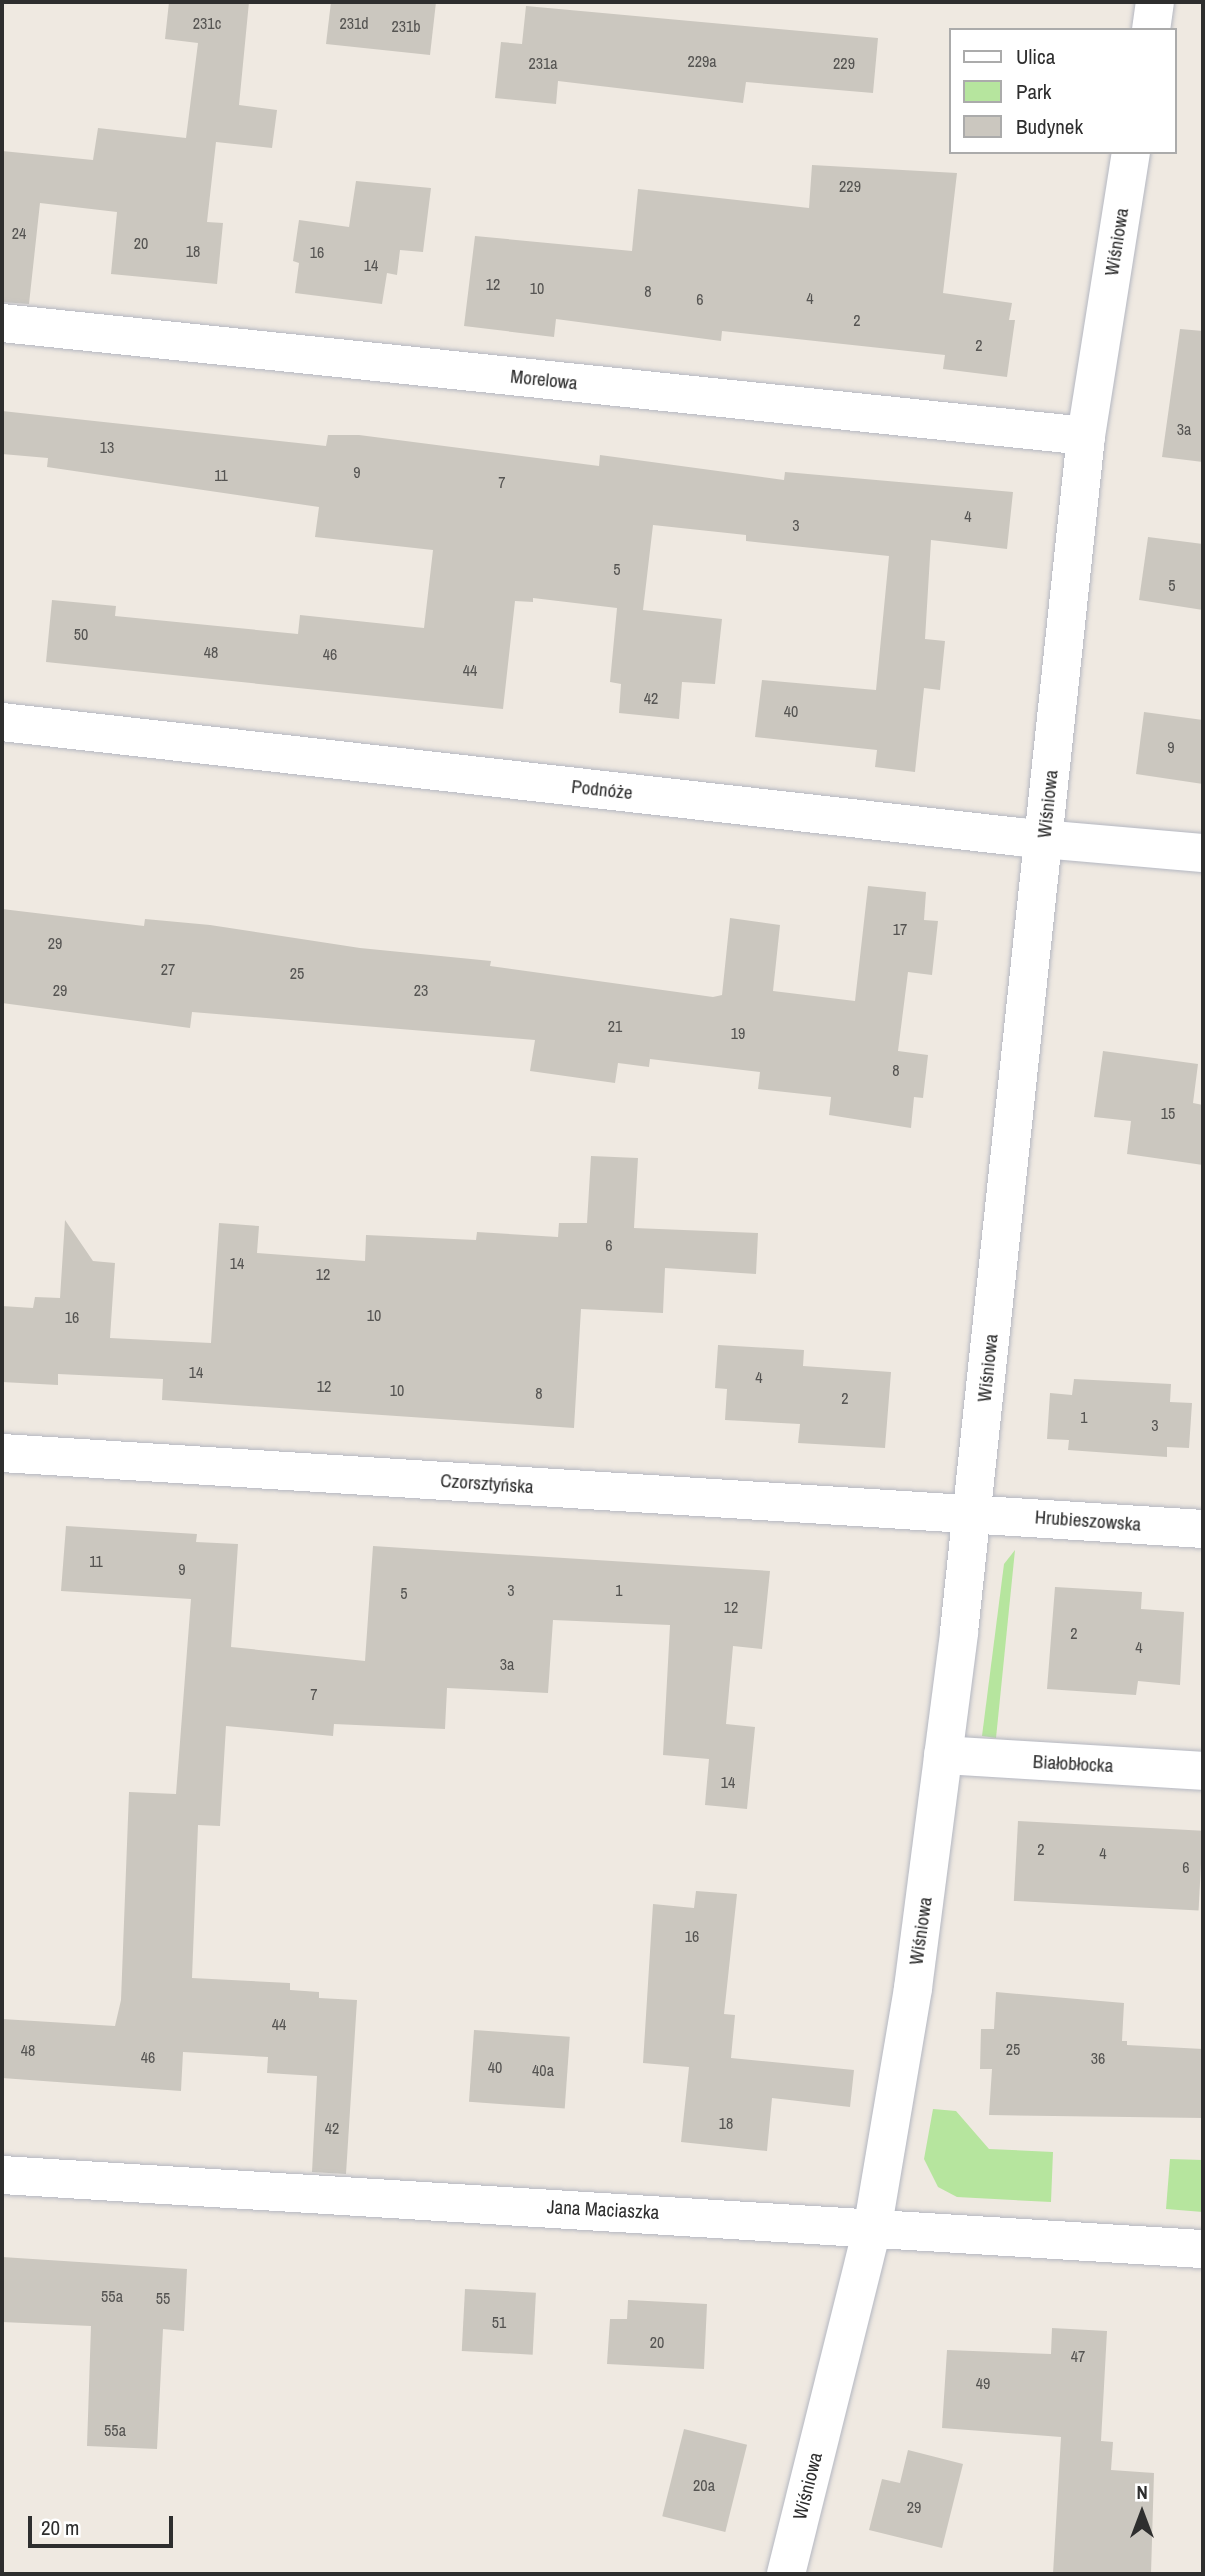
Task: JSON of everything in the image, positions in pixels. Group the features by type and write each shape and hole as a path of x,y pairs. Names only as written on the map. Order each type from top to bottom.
{"street":[{"path":"1151,28 1155,2"},
{"name":"Wiśniowa","path":"786,2574 873,2225 913,1988 972,1515 1086,436 1131,154"},
{"name":"Morelowa","path":"2,323 1086,436"},
{"name":"Podnóże","path":"2,722 1044,839 1203,853"},
{"name":"Czorsztyńska","path":"2,1453 972,1515"},
{"name":"Hrubieszowska","path":"972,1515 1203,1529"},
{"name":"Białobłocka","path":"943,1755 1203,1771"},
{"name":"Jana Maciaszka","path":"2,2175 873,2225 1203,2249"}],"green space":[{"path":"1015,1550 996,1738 982,1736 1004,1564"},
{"path":"933,2109 956,2111 989,2149 1053,2152 1051,2202 957,2197 938,2187 924,2159"},
{"path":"1170,2159 1203,2160 1203,2212 1166,2209"}],"building":[{"path":"169,2 249,2 239,105 277,110 272,148 216,142 207,222 223,223 217,284 111,274 117,212 40,203 29,304 2,302 2,151 93,160 98,128 186,138 198,43 165,39"},
{"path":"331,2 436,2 430,55 326,44"},
{"path":"526,6 878,38 873,93 746,82 743,103 558,81 556,104 495,98 501,42 522,44"},
{"path":"812,165 957,173 943,293 1012,303 1009,320 1015,320 1007,377 943,369 945,355 722,331 721,341 556,319 554,337 464,326 475,236 632,251 638,189 809,208"},
{"path":"356,181 431,188 423,252 400,250 397,275 387,273 382,304 295,293 299,263 293,261 299,220 349,227"},
{"path":"1180,329 1203,331 1203,462 1162,457"},
{"path":"2,411 326,446 328,435 359,435 599,466 600,455 784,480 785,472 1013,492 1007,549 931,540 925,639 945,641 940,690 924,688 915,772 875,767 877,750 755,737 762,680 876,690 889,556 746,541 746,535 653,525 643,610 722,619 715,684 682,682 679,719 619,713 621,684 610,682 617,608 533,598 533,602 515,601 503,709 46,662 52,600 116,606 115,616 298,634 300,615 424,628 433,550 315,537 319,507 47,467 48,458 2,454"},
{"path":"1148,537 1203,544 1203,610 1139,600"},
{"path":"1144,712 1203,720 1203,784 1136,774"},
{"path":"868,886 926,892 924,920 938,921 932,975 908,972 898,1051 928,1055 923,1098 914,1097 911,1128 829,1115 831,1097 758,1089 760,1072 650,1059 649,1067 618,1063 615,1083 530,1071 535,1040 192,1012 190,1028 2,1003 2,909 144,926 145,919 210,925 360,948 491,961 490,966 713,997 722,995 730,918 780,925 773,991 855,1001"},
{"path":"1103,1051 1198,1064 1193,1103 1203,1105 1203,1165 1127,1154 1131,1121 1094,1117"},
{"path":"591,1156 638,1158 634,1228 758,1233 756,1274 665,1268 663,1313 581,1309 574,1428 162,1400 163,1379 58,1374 58,1385 2,1382 2,1306 33,1308 35,1297 60,1298 65,1220 93,1261 115,1263 110,1338 211,1343 219,1223 259,1226 257,1253 365,1261 366,1235 476,1240 477,1232 558,1237 559,1223 587,1223"},
{"path":"718,1345 804,1350 803,1366 891,1372 885,1448 798,1443 800,1424 725,1420 727,1389 715,1388"},
{"path":"1074,1379 1171,1384 1170,1402 1192,1403 1189,1448 1167,1447 1167,1457 1068,1450 1069,1440 1047,1439 1050,1393 1072,1395"},
{"path":"66,1526 197,1534 196,1542 238,1544 231,1647 365,1661 373,1546 770,1571 762,1649 733,1646 726,1724 755,1727 747,1809 705,1805 709,1759 663,1755 670,1625 553,1620 548,1693 447,1688 445,1729 334,1724 333,1736 226,1726 220,1826 198,1825 192,1978 290,1983 290,1990 319,1992 319,1998 357,2000 346,2174 312,2172 317,2076 267,2073 268,2057 183,2052 181,2091 2,2078 2,2019 115,2026 121,2000 129,1792 176,1794 191,1599 61,1591"},
{"path":"1055,1587 1142,1592 1141,1609 1184,1612 1180,1685 1138,1681 1136,1695 1047,1689"},
{"path":"1018,1821 1203,1831 1199,1911 1014,1901"},
{"path":"696,1891 737,1894 724,2014 735,2015 731,2058 854,2070 850,2107 772,2098 767,2151 681,2142 689,2067 643,2063 653,1904 694,1908"},
{"path":"996,1992 1124,2003 1122,2041 1127,2041 1127,2045 1203,2049 1203,2118 989,2115 992,2069 980,2069 981,2029 994,2029"},
{"path":"474,2030 570,2037 565,2109 469,2102"},
{"path":"2,2257 187,2269 184,2331 163,2329 157,2449 87,2446 91,2326 2,2322"},
{"path":"465,2289 536,2293 533,2355 462,2351"},
{"path":"628,2300 707,2304 704,2369 607,2364 610,2319 627,2319"},
{"path":"1052,2328 1107,2331 1101,2441 1113,2442 1111,2470 1154,2473 1151,2574 1053,2574 1061,2437 942,2428 947,2350 1051,2354"},
{"path":"684,2429 747,2445 725,2532 662,2516"},
{"path":"908,2450 963,2464 942,2548 869,2530 882,2479 900,2483"}]}
